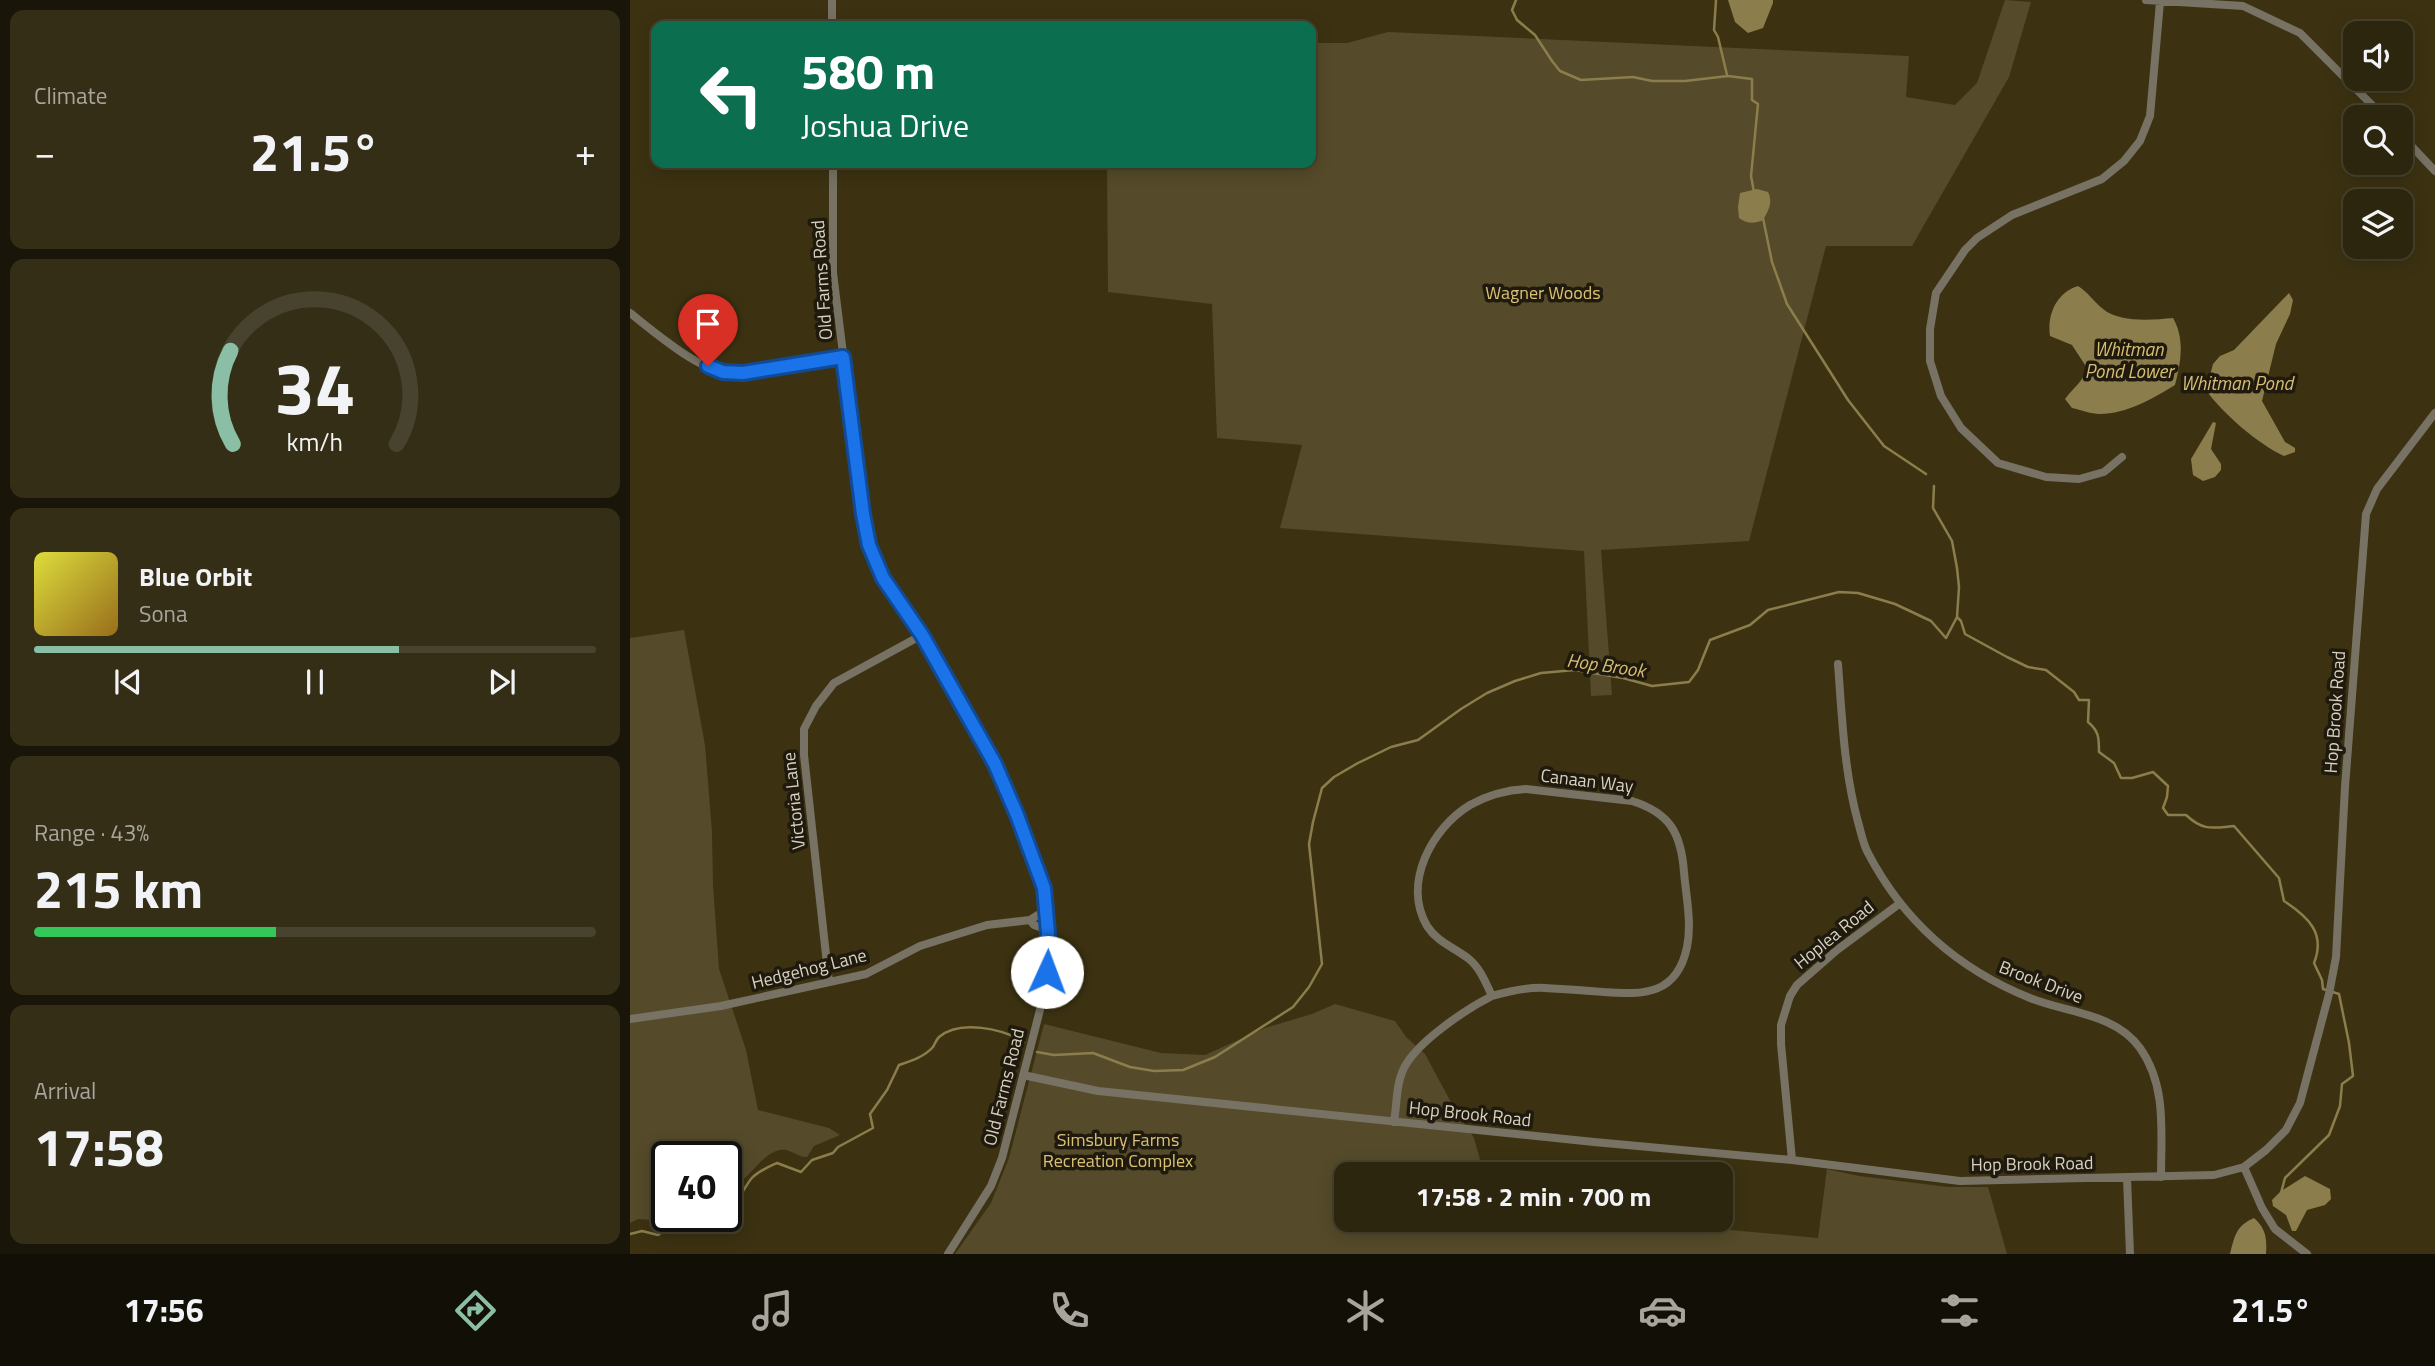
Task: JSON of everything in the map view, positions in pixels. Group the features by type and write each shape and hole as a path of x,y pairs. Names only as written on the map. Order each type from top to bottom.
{"street":[{"path":"832,0 832,21"},
{"path":"2146,0 2243,6 2300,33 2372,105"},
{"path":"2122,457 2104,472 2079,479 2046,477 1997,463 1961,428 1941,397 1930,361 1930,329 1936,293 1941,283 1977,238 2001,220 2102,179 2124,161 2140,141 2150,116 2160,2"},
{"path":"2413,148 2435,171"},
{"name":"Old Farms Road","path":"833,168 833,273 869,545 883,578 922,635 995,764 1044,888 1048,930 1047,972 1042,1002 1002,1157 991,1186 948,1254"},
{"path":"630,313 685,354 723,372 754,371 843,357"},
{"name":"Hop Brook Road","path":"1023,1075 1098,1091 1792,1160 1960,1181 2214,1175 2244,1167 2286,1130 2300,1103 2330,990 2337,946 2345,787 2366,514 2377,489 2435,413"},
{"name":"Victoria Lane","path":"829,982 804,755 804,729 816,706 834,683 922,635"},
{"name":"Brook Drive","path":"1838,664 1852,801 1866,850 1899,904 1925,932 1953,956 1990,980 2032,999 2102,1020 2128,1034 2150,1064 2161,1100 2161,1177"},
{"name":"Canaan Way","path":"1394,1122 1399,1085 1405,1067 1426,1041 1477,1003 1492,996 1541,987 1645,994 1670,981 1682,962 1687,947 1688,912 1681,844 1669,822 1660,813 1632,801 1515,790 1492,795 1470,805 1441,830 1421,870 1418,891 1422,914 1435,937 1470,960 1482,975 1492,996"},
{"name":"Hoplea Road","path":"1792,1160 1781,1044 1782,1025 1790,996 1797,985 1837,950 1899,904"},
{"name":"Hedgehog Lane","path":"630,1019 721,1006 866,974 920,946 987,925 1030,920 1046,910"},
{"path":"1030,920 1034,925 1048,930"},
{"path":"2244,1167 2262,1208 2275,1229 2307,1254"},
{"path":"2127,1178 2130,1254"}],"green space":[{"name":"Wagner Woods","path":"2005,0 2031,2 2009,77 1912,246 1826,246 1749,541 1601,550 1612,695 1591,696 1584,551 1280,528 1302,445 1217,438 1212,304 1108,292 1107,168 1316,168 1316,43 1347,43 1388,32 1909,56 1906,97 1955,105 1977,83"},
{"path":"684,630 705,745 719,969 746,1050 758,1110 829,1128 840,1135 814,1146 807,1157 786,1150 774,1152 742,1180 742,1141 651,1141 651,1220 638,1219 630,1223 630,638"},
{"name":"Simsbury Farms Recreation Complex","path":"1335,1004 1395,1021 1406,1037 1425,1054 1474,1138 1481,1162 1334,1162 1334,1232 1733,1230 1818,1238 1827,1169 1859,1176 1948,1187 1988,1187 2007,1254 955,1254 991,1203 1009,1158 1044,1024 1161,1053 1205,1055 1265,1028"}],"water":[{"path":"1728,0 1773,0 1773,3 1763,28 1748,33 1735,22"},
{"path":"1757,189 1768,192 1770,206 1763,220 1748,222 1739,218 1740,193"},
{"name":"Whitman Pond Lower","path":"2078,286 2103,309 2118,317 2136,320 2173,318 2181,351 2175,385 2149,400 2120,411 2097,414 2072,408 2065,399 2081,381 2087,368 2072,345 2050,336 2049,328 2059,299"},
{"name":"Whitman Pond","path":"2289,293 2293,300 2290,314 2276,344 2262,401 2285,442 2295,448 2295,452 2284,456 2241,427 2206,390 2213,364 2220,356 2234,350"},
{"path":"2213,422 2216,423 2211,449 2221,464 2221,470 2215,477 2203,481 2193,475 2191,459"},
{"path":"2305,1176 2330,1189 2331,1199 2325,1205 2307,1210 2296,1231 2292,1231 2286,1215 2273,1206 2272,1200"},
{"path":"2254,1218 2265,1234 2266,1254 2230,1254 2237,1232 2243,1224"}],"waterway":[{"path":"1516,0 1512,10 1517,20 1535,35 1560,71 1581,80 1633,77 1652,81 1685,81 1728,76 1752,79 1752,100 1758,104 1751,176 1754,192"},
{"path":"1716,0 1714,30 1727,75"},
{"path":"1763,218 1772,262 1787,304 1848,400 1884,446 1926,474"},
{"path":"1934,486 1933,508 1952,541 1957,568 1957,617"},
{"name":"Hop Brook","path":"1037,1052 1054,1055 1093,1053 1130,1067 1154,1071 1183,1070 1215,1057 1293,1007 1322,964 1309,844 1322,788 1334,777 1358,763 1391,747 1418,740 1487,693 1541,673 1575,670 1652,686 1689,682 1698,670 1710,640 1750,625 1768,610 1839,592 1858,593 1895,604 1931,621 1946,638 1957,617 1965,634 2028,667 2046,670 2074,692 2079,700 2089,700 2088,722 2098,735 2099,752 2114,763 2121,778 2153,772 2168,786 2163,808 2168,815 2186,815 2198,824 2208,827 2234,826 2279,878 2284,901 2307,920 2316,934 2318,943 2314,963 2323,989 2339,994 2353,1076 2342,1084 2340,1106 2329,1135 2285,1178 2281,1193"},
{"name":"Hop Brook","path":"742,1191 757,1174 777,1163 801,1172 812,1160 833,1153 838,1147 873,1128 870,1114 887,1090 899,1065 926,1053 939,1037 948,1032 958,1028 982,1028 1005,1033 1024,1042"},
{"name":"Hop Brook","path":"630,1234 642,1231 658,1235 662,1232"}],"route":[{"path":"708,366 723,372 743,373 843,357 869,545 883,578 922,635 961,701 995,764 1017,815 1044,888 1048,933 1047,972"}]}
